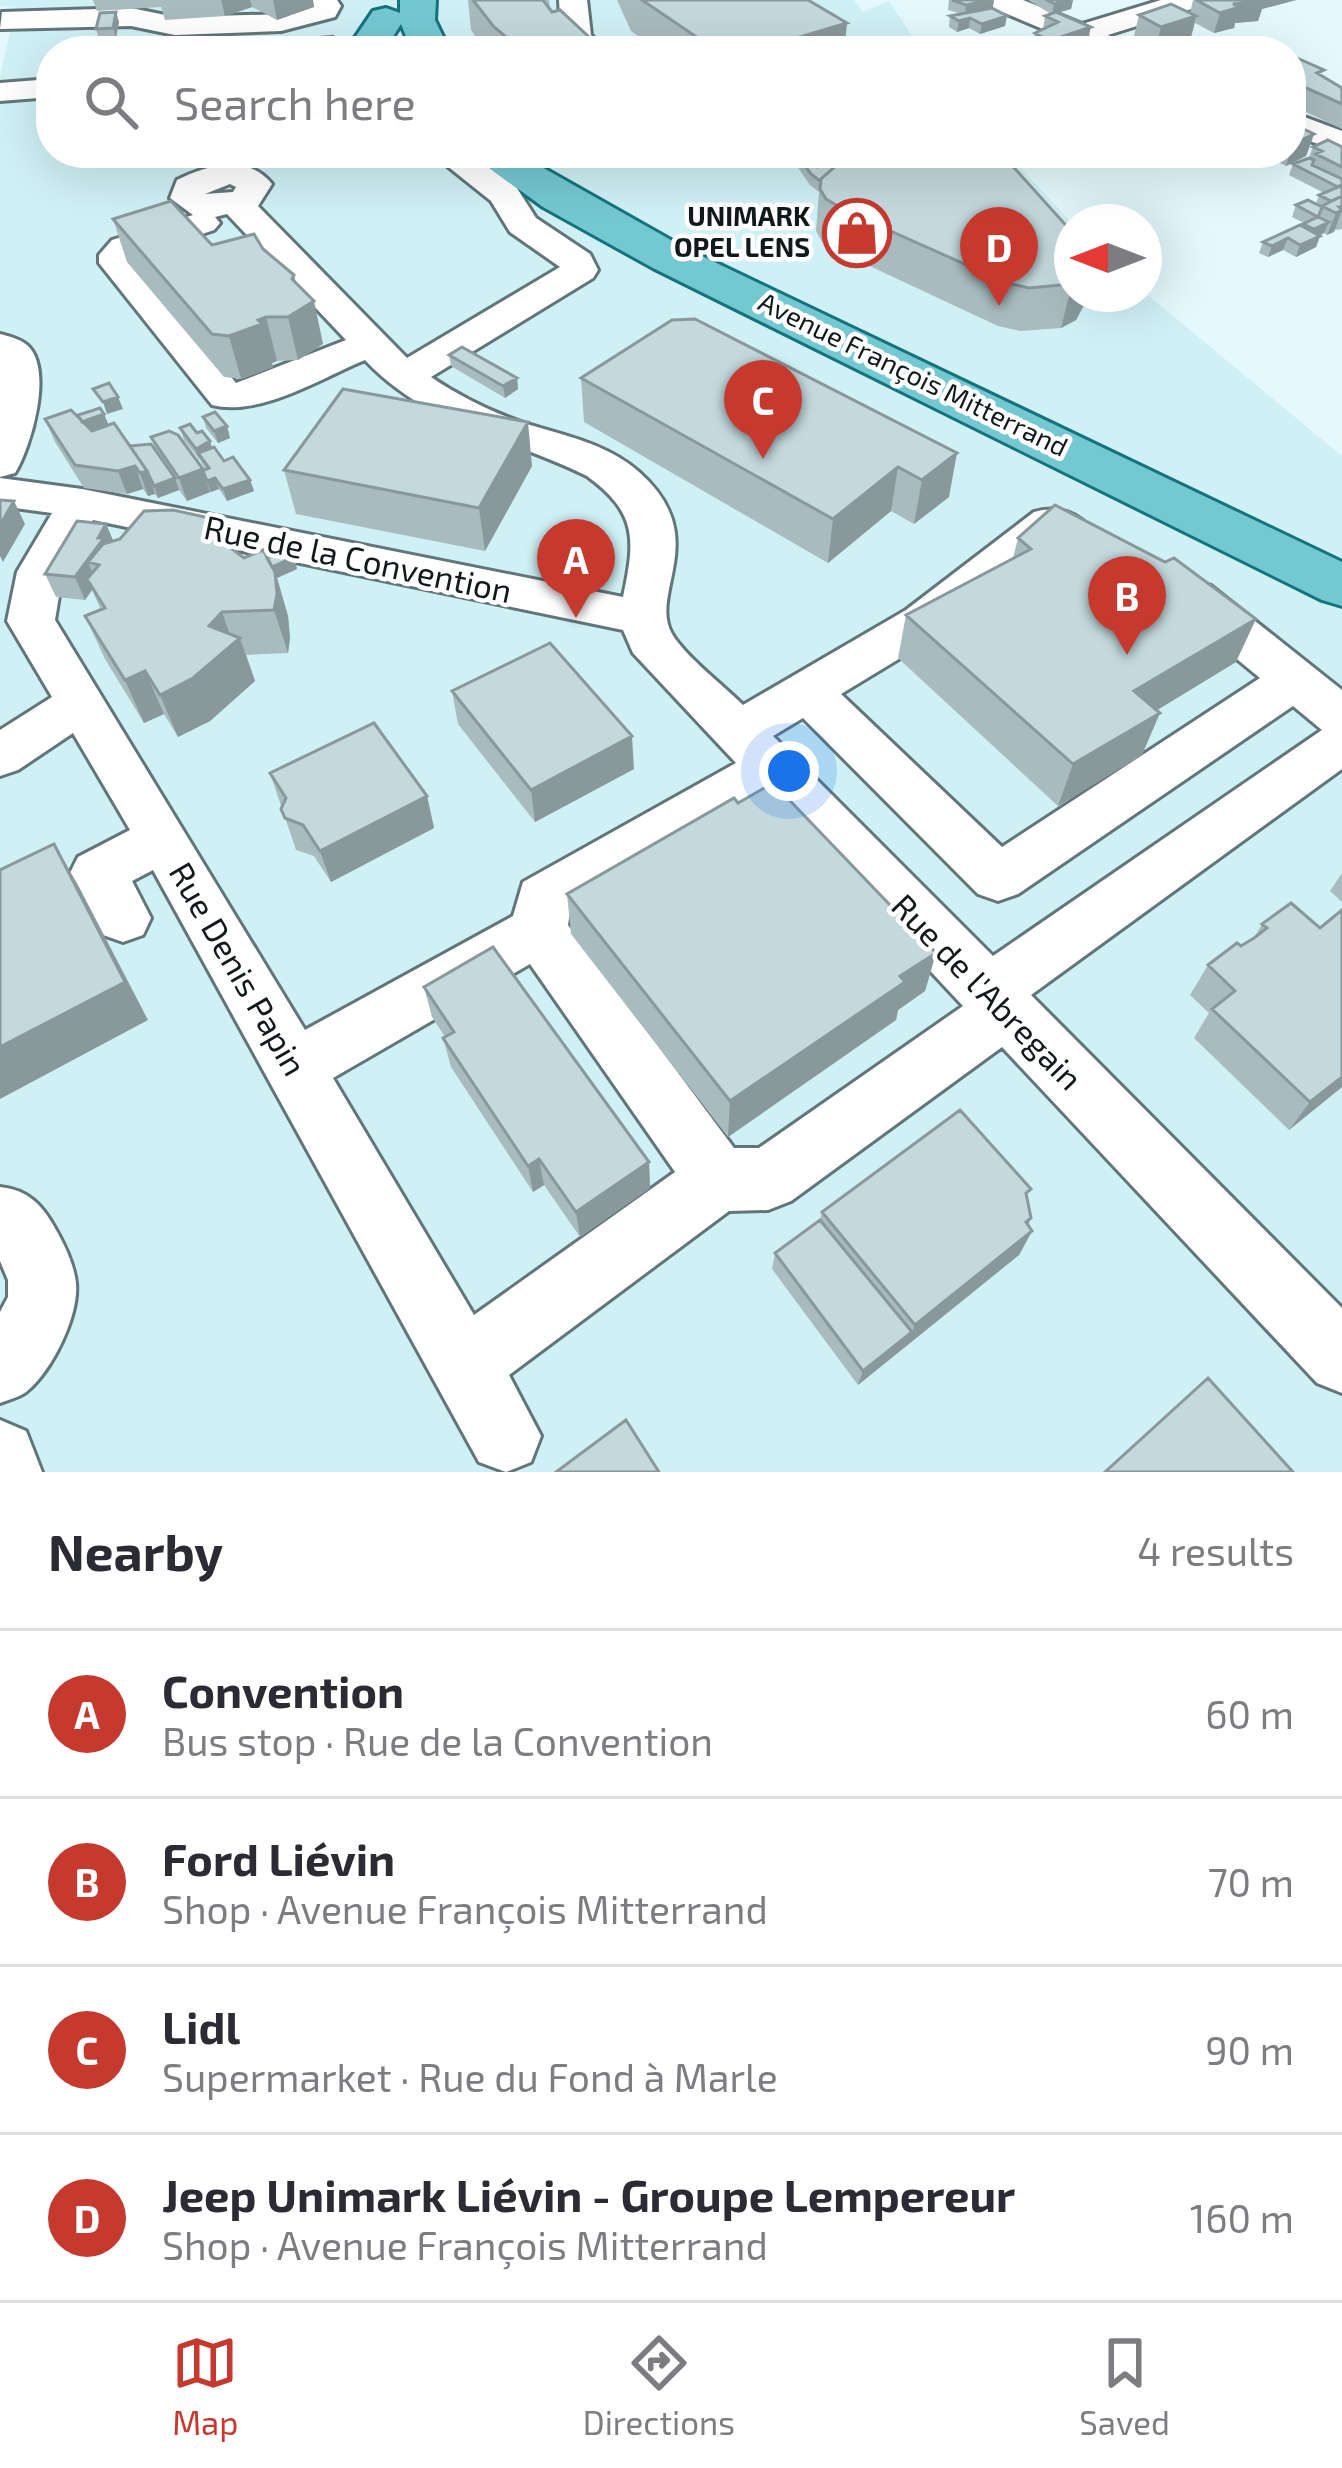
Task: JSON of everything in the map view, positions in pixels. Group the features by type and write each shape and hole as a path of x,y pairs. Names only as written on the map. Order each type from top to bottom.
{"main road":[{"path":"396,17 417,20 424,36"},
{"name":"Avenue François Mitterrand","path":"513,168 669,258 1342,586"},
{"name":"Avenue François Mitterrand","path":"559,168 686,240 1342,555"}],"street":[{"path":"5,18 80,10 157,26 253,20 267,26 304,22 325,11 327,7 318,0"},
{"path":"573,0 576,36"},
{"path":"998,0 1085,36"},
{"path":"1080,34 1191,0"},
{"path":"0,92 36,89"},
{"path":"1306,128 1342,143"},
{"path":"402,376 579,273 577,262 522,225 506,195 469,168"},
{"path":"216,187 220,260"},
{"path":"216,187 402,376 449,406 581,454 627,484 654,527 644,619"},
{"path":"216,187 125,248 117,255 117,263 226,396 246,394 371,344"},
{"path":"0,346 13,353 19,384 7,453 0,463"},
{"name":"Rue de la Convention","path":"0,492 82,503 644,619"},
{"name":"Rue Denis Papin","path":"82,503 43,561 31,590 31,621 163,838 505,1436"},
{"path":"718,1180 539,930 543,899 754,751 807,691 923,622 1050,522 1196,600 1342,718"},
{"name":"Rue de l'Abregain","path":"644,619 650,640 754,751 1342,1358"},
{"path":"807,691 998,878 1295,680"},
{"path":"0,755 81,703"},
{"path":"464,1364 718,1180 768,1179 957,1048 995,1001 1198,843 1342,742"},
{"path":"1136,786 1198,843"},
{"path":"123,919 98,873 163,838"},
{"path":"294,1068 539,930"},
{"path":"0,1220 10,1221 30,1244 44,1292 33,1330 0,1368"},
{"path":"0,1457 5,1472"}],"shaded area":[{"path":"0,0 854,0 863,12 889,1 912,36 36,36 36,168 1021,168 1054,204 1054,312 1162,312 1162,307 1342,456 1342,1472 0,1472 0,77 15,8 0,6"}],"building":[{"path":"473,0 543,0 552,12 560,10 588,36 505,36"},
{"path":"642,0 808,0 847,23 803,36 695,36"},
{"path":"952,0 991,0 966,5"},
{"path":"1196,0 1264,1 1233,4 1240,7 1220,13"},
{"path":"1171,4 1196,16 1161,27 1139,15"},
{"path":"992,8 1007,16 982,24 950,16"},
{"path":"116,12 113,28 96,29 100,13"},
{"path":"1056,12 1091,27 1064,36 1040,36 1035,33 1058,22 1045,16"},
{"path":"1306,62 1324,70 1317,73 1342,88 1342,104 1306,88"},
{"path":"1328,140 1342,147 1342,167 1316,154 1322,151 1313,147"},
{"path":"1306,159 1342,179 1342,196 1331,201 1319,195 1338,187 1301,168 1306,168"},
{"path":"807,168 834,168 820,181"},
{"path":"833,168 1014,168 1054,212 1054,286 1029,288 1007,283 848,212 826,199 821,179"},
{"path":"1342,196 1342,210 1336,213 1322,206"},
{"path":"1308,200 1322,207 1318,217 1296,205"},
{"path":"171,201 212,245 254,234 314,301 288,317 266,317 258,320 262,324 229,336 212,334 113,219"},
{"path":"1318,217 1329,222 1314,229 1303,224"},
{"path":"1300,225 1320,236 1300,245 1288,238 1272,246 1263,242"},
{"path":"695,319 957,453 922,480 898,467 833,519 581,378 672,320"},
{"path":"462,347 517,378 503,386 449,355"},
{"path":"109,383 118,397 103,402 93,389"},
{"path":"343,389 528,422 479,508 284,470"},
{"path":"100,408 104,414 82,422 78,415"},
{"path":"71,410 92,431 114,423 147,471 140,473 135,466 118,471 75,465 45,419"},
{"path":"215,412 227,426 214,431 203,417"},
{"path":"190,424 210,441 196,449 180,428"},
{"path":"169,431 178,435 203,469 179,478 151,437"},
{"path":"151,444 175,478 154,486 130,446"},
{"path":"214,447 224,461 233,457 250,480 223,489 215,478 207,481 203,471 209,468 198,453"},
{"path":"0,500 14,501 0,525"},
{"path":"1055,505 1165,562 1174,558 1256,619 1134,691 1160,713 1073,764 906,615 1031,549 1018,538"},
{"path":"173,510 214,519 205,539 214,535 244,558 263,550 275,572 277,594 274,610 222,612 209,626 240,638 193,678 160,695 145,671 125,680 85,616 105,608 87,579 99,565 88,562 103,544 120,539 144,511"},
{"path":"77,521 106,524 98,538 104,538 75,577 45,574"},
{"path":"288,550 294,557 272,567 267,558"},
{"path":"550,643 632,736 531,790 452,691"},
{"path":"374,723 427,796 320,851 303,825 285,818 281,809 286,798 270,773"},
{"path":"773,783 936,953 900,976 905,982 730,1101 567,894 734,798 738,803"},
{"path":"54,844 125,982 0,1047 0,870"},
{"path":"1291,903 1320,928 1342,910 1342,1077 1310,1102 1212,1009 1235,991 1208,965 1237,943 1241,946 1254,938 1267,928 1262,924"},
{"path":"493,947 649,1162 576,1212 539,1159 528,1166 443,1038 454,1032 424,987"},
{"path":"960,1110 1031,1189 1026,1193 1031,1218 1026,1222 1032,1231 915,1325 822,1212"},
{"path":"820,1220 912,1332 863,1371 775,1253"},
{"path":"1208,1378 1293,1472 1105,1472"},
{"path":"626,1420 659,1472 556,1472"}],"place":[{"name":"UNIMARK OPEL LENS","path":"857,233"},
{"name":"Jeep Unimark Liévin - Groupe Lempereur","path":"999,306"},
{"name":"Lidl","path":"763,459"},
{"name":"Convention","path":"576,618"},
{"name":"Ford Liévin","path":"1127,655"}]}
